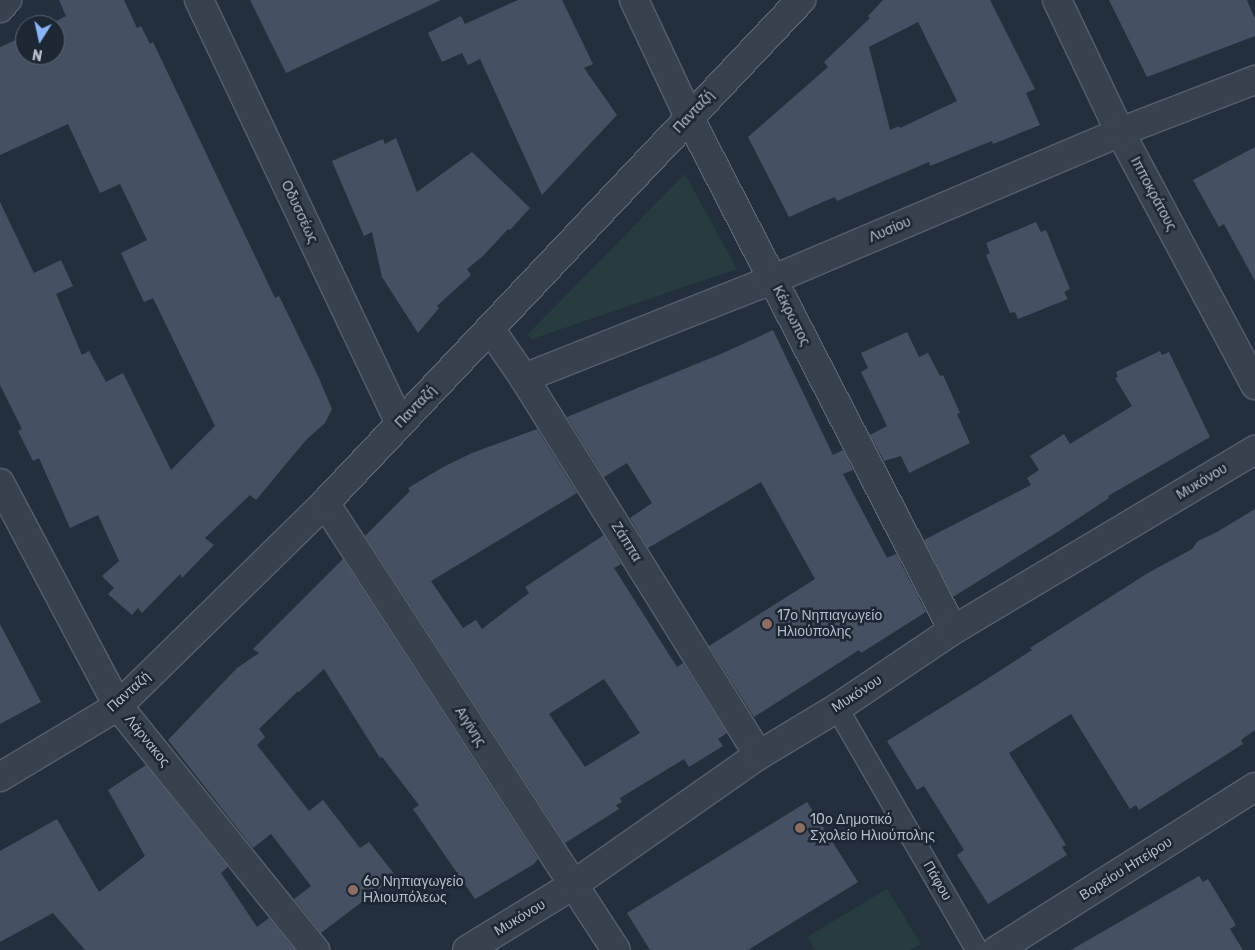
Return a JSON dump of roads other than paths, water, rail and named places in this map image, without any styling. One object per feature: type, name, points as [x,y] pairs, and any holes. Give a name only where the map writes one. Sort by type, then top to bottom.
[{"type":"street","points":[[0,8],[8,0]]},
{"type":"street","name":"Οδυσσέως","points":[[199,0],[400,423]]},
{"type":"street","name":"Κέκρωπος","points":[[634,0],[689,118],[954,630]]},
{"type":"street","name":"Πανταζή","points":[[0,777],[118,706],[325,503],[491,330],[801,0]]},
{"type":"street","name":"Ιπποκράτους","points":[[1057,0],[1120,132],[1255,384]]},
{"type":"street","name":"Λυσίου","points":[[524,378],[772,280],[1120,132],[1255,80]]},
{"type":"street","name":"Ζάππα","points":[[491,330],[524,378],[759,755]]},
{"type":"street","name":"Μυκόνου","points":[[467,950],[573,885],[759,755],[837,708],[954,630],[1255,450]]},
{"type":"street","name":"Λάρνακος","points":[[0,483],[118,706],[315,950]]},
{"type":"street","name":"Αιγίνης","points":[[325,503],[616,950]]},
{"type":"street","name":"Πάφου","points":[[837,708],[977,950]]},
{"type":"street","name":"Βορείου Ηπείρου","points":[[997,950],[1255,787]]},
{"type":"place","name":"17ο Νηπιαγωγείο Ηλιούπολης","points":[[767,624]]},
{"type":"place","name":"10ο Δημοτικό Σχολείο Ηλιούπολης","points":[[800,828]]},
{"type":"place","name":"6ο Νηπιαγωγείο Ηλιουπόλεως","points":[[353,890]]}]
